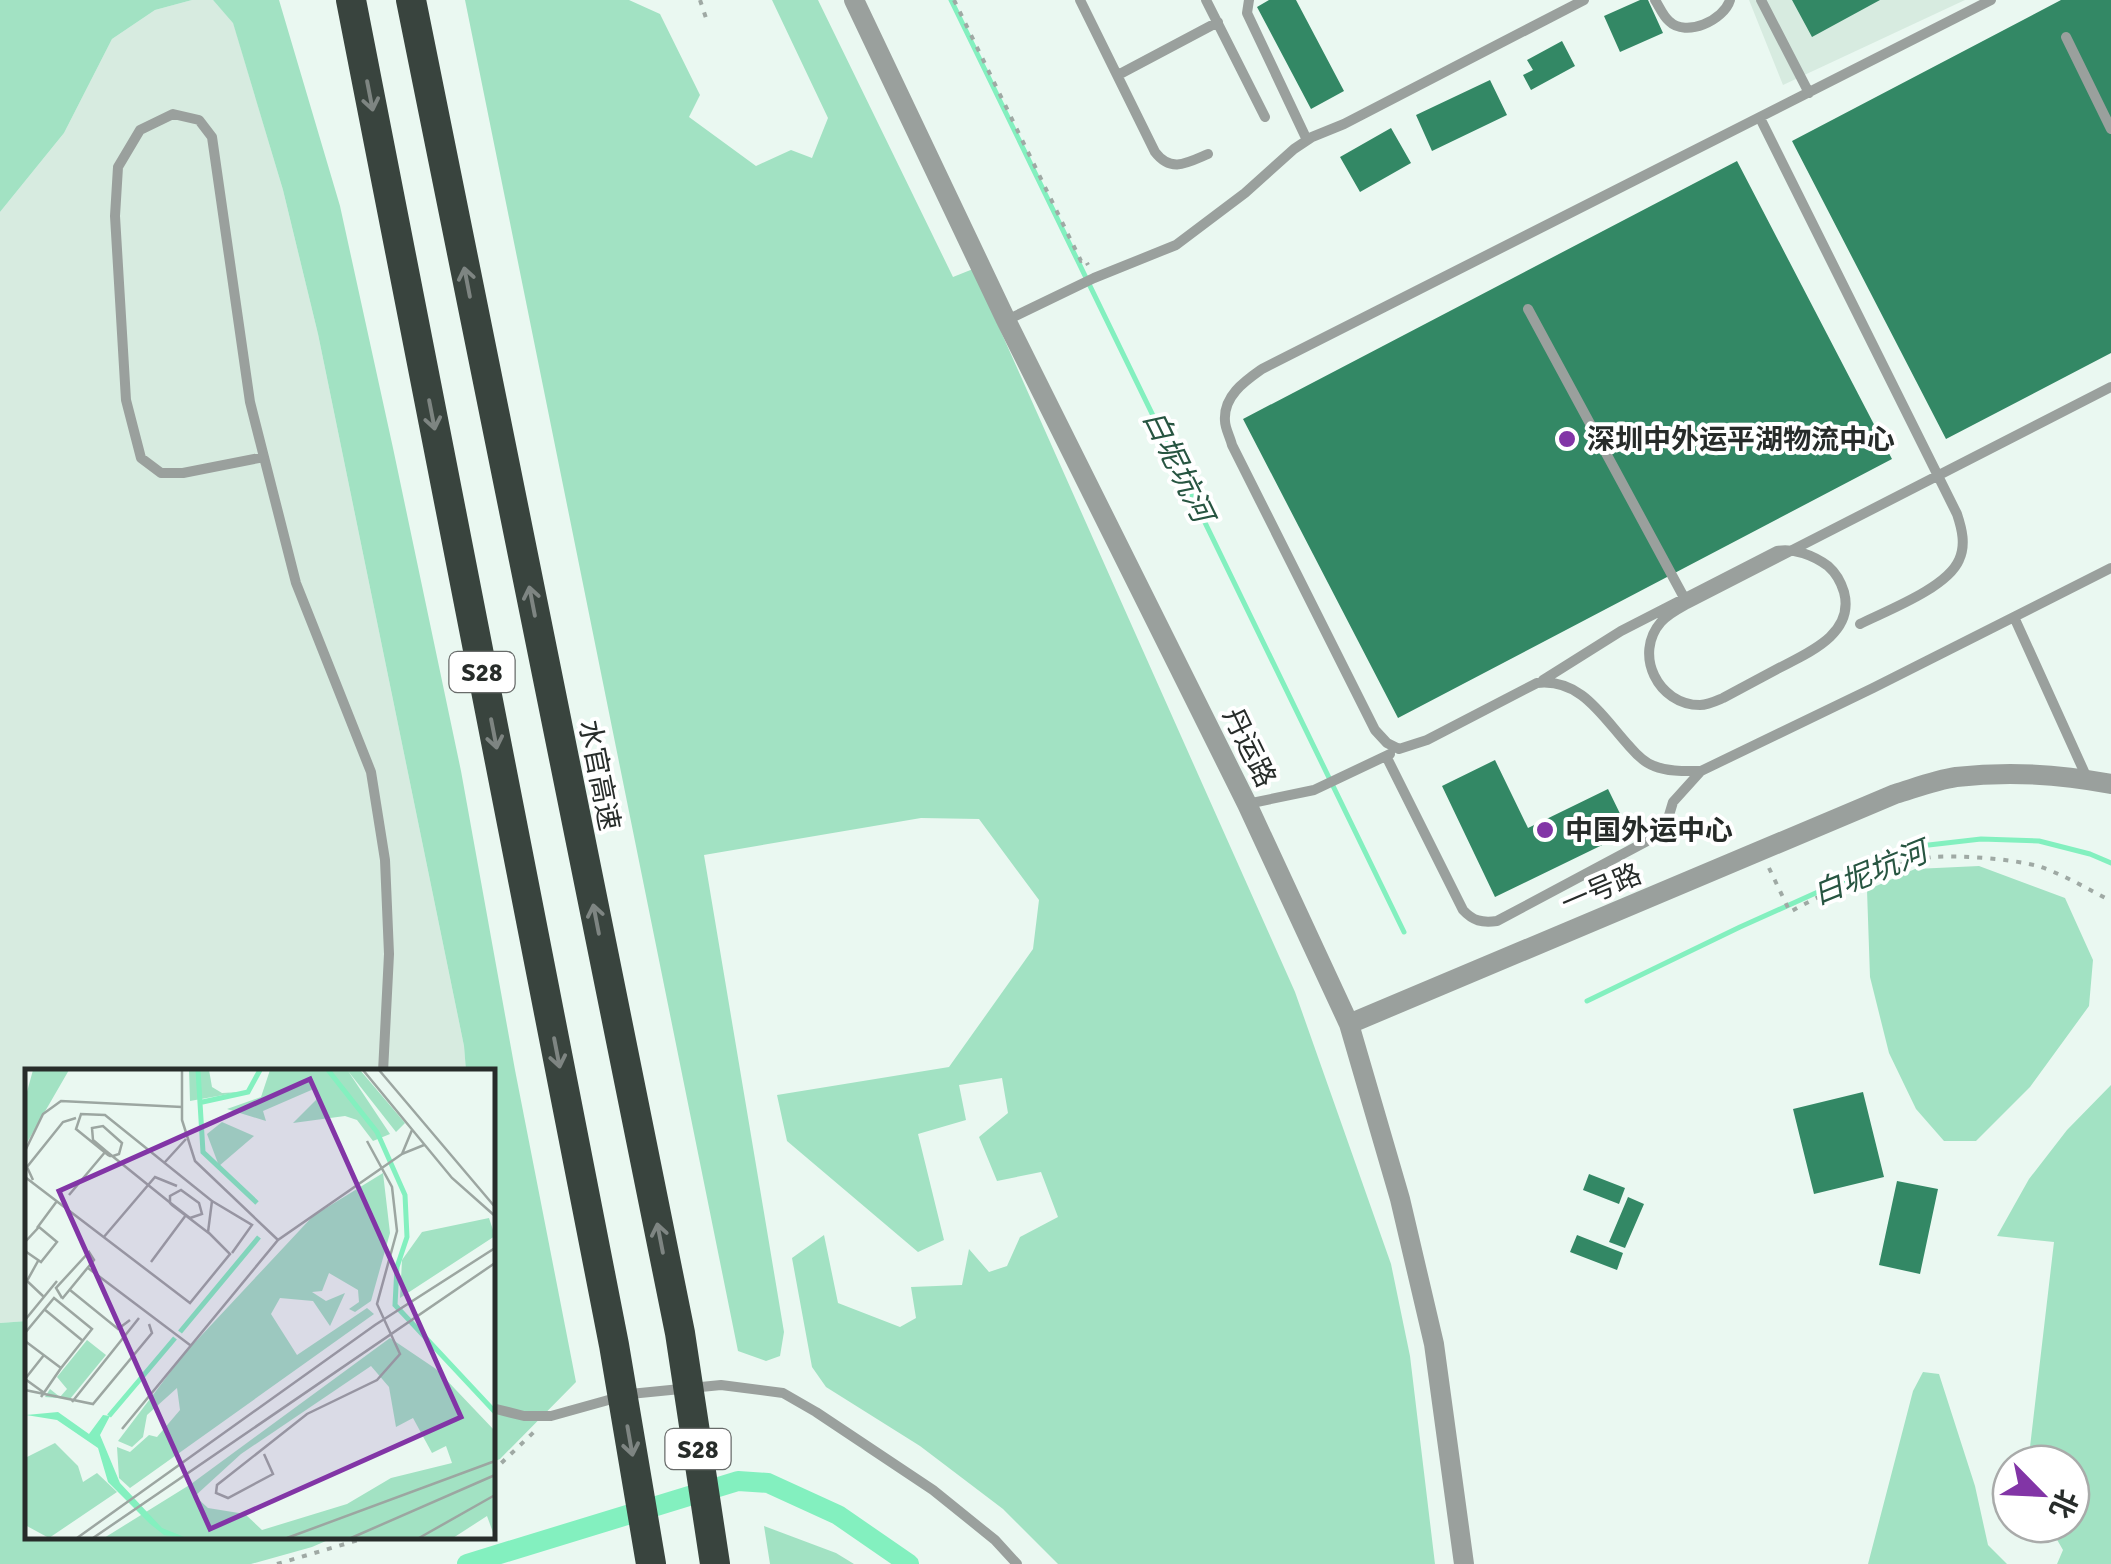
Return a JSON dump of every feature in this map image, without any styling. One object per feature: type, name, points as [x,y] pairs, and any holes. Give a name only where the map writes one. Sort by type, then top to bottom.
[{"type":"highway","name":"S28","points":[[351,0],[614,1345],[652,1564]]},
{"type":"highway","name":"水官高速","points":[[410,0],[680,1333],[716,1564]]},
{"type":"street","name":"丹运路","points":[[854,0],[1006,320],[1248,804],[1348,1024],[1400,1199],[1434,1344],[1464,1564]]},
{"type":"street","name":"一号路","points":[[1348,1024],[1896,794],[1953,778],[2012,774],[2072,776],[2111,784]]},
{"type":"lane","points":[[1080,0],[1162,162],[1183,166],[1208,154]]},
{"type":"lane","points":[[1206,0],[1266,117]]},
{"type":"lane","points":[[1249,0],[1247,13],[1307,140]]},
{"type":"lane","points":[[1006,320],[1176,245],[1307,140],[1584,0]]},
{"type":"lane","points":[[1655,0],[1669,22],[1689,27],[1723,14],[1730,0]]},
{"type":"lane","points":[[1761,0],[1809,93]]},
{"type":"lane","points":[[1400,749],[1387,743],[1375,730],[1232,445],[1224,419],[1239,386],[1262,369],[1991,0]]},
{"type":"lane","points":[[1118,76],[1218,22]]},
{"type":"lane","points":[[2066,37],[2111,129]]},
{"type":"lane","points":[[264,457],[183,474],[160,473],[141,458],[126,400],[115,216],[118,167],[140,130],[173,114],[199,120],[212,137],[250,402],[296,582],[371,772],[385,860],[389,954],[383,1069]]},
{"type":"lane","points":[[1760,118],[1962,529],[1963,548],[1958,565],[1940,582],[1860,624]]},
{"type":"lane","points":[[1528,309],[1688,604]]},
{"type":"lane","points":[[1248,804],[1314,790],[1427,740],[1538,683],[1621,631],[1776,552],[1788,549],[1803,554],[1828,566],[1840,582],[1846,602],[1834,633],[1820,646],[1706,704],[1677,700],[1660,686],[1650,668],[1651,642],[1668,615],[1688,604],[2111,387]]},
{"type":"lane","points":[[1386,756],[1463,910],[1485,923],[1497,922],[1664,832],[1673,802],[1701,771],[2111,568]]},
{"type":"lane","points":[[2014,617],[2088,779]]},
{"type":"lane","points":[[1538,683],[1552,682],[1579,691],[1650,766],[1701,771]]},
{"type":"lane","points":[[495,1409],[524,1416],[550,1416],[630,1394],[721,1384],[783,1393],[934,1490],[996,1540],[1017,1564]]},
{"type":"path","points":[[700,0],[706,18]]},
{"type":"path","points":[[954,0],[1081,261],[1085,259]]},
{"type":"path","points":[[1759,851],[1790,912],[1885,870],[1931,857],[2039,866],[2111,901]]},
{"type":"path","points":[[495,1469],[550,1416]]},
{"type":"path","points":[[278,1564],[362,1539]]},
{"type":"shaded area","points":[[192,0],[213,0],[233,22],[283,190],[318,334],[466,1069],[25,1069],[25,1321],[0,1323],[0,212],[64,133],[112,39],[155,10]]},
{"type":"shaded area","points":[[1749,0],[1965,0],[1783,85]]},
{"type":"green space","points":[[0,0],[192,0],[155,10],[112,39],[64,133],[0,212]]},
{"type":"green space","points":[[213,0],[279,0],[340,206],[461,771],[576,1382],[495,1461],[495,1069],[466,1069],[318,334],[283,190],[233,23]]},
{"type":"green space","points":[[465,0],[629,0],[660,14],[700,95],[689,117],[756,166],[791,150],[812,158],[828,118],[772,0],[818,0],[953,277],[973,269],[1295,992],[1391,1264],[1410,1356],[1435,1564],[1058,1564],[1003,1509],[920,1446],[826,1387],[812,1367],[792,1258],[824,1235],[838,1303],[900,1327],[916,1318],[911,1287],[962,1285],[969,1249],[989,1272],[1007,1266],[1020,1237],[1058,1217],[1041,1172],[997,1181],[979,1137],[1008,1113],[1002,1078],[959,1085],[966,1120],[918,1134],[944,1240],[918,1252],[787,1141],[777,1095],[949,1067],[1033,949],[1039,900],[979,819],[921,818],[704,855],[784,1332],[780,1356],[766,1361],[738,1351]]},
{"type":"green space","points":[[1979,866],[2065,898],[2093,960],[2089,1006],[2030,1087],[1976,1141],[1944,1141],[1916,1109],[1889,1053],[1870,977],[1867,890],[1915,869]]},
{"type":"green space","points":[[2111,1085],[2111,1564],[2057,1564],[2063,1550],[2060,1544],[2091,1544],[2091,1444],[2030,1444],[2054,1242],[1997,1236],[2029,1179],[2067,1130]]},
{"type":"green space","points":[[25,1321],[25,1539],[330,1539],[251,1564],[0,1564],[0,1323]]},
{"type":"green space","points":[[1923,1372],[1939,1374],[1975,1486],[1988,1545],[2007,1564],[1868,1564],[1913,1391]]},
{"type":"green space","points":[[764,1526],[836,1553],[854,1564],[770,1564]]},
{"type":"building","points":[[1269,0],[1296,0],[1344,91],[1311,109],[1257,7]]},
{"type":"building","points":[[1648,0],[1663,33],[1620,52],[1604,16]]},
{"type":"building","points":[[1792,0],[1880,0],[1812,37]]},
{"type":"building","name":"深圳中外运平湖物流中心","points":[[2061,0],[2111,0],[2111,353],[1946,439],[1792,141]]},
{"type":"building","points":[[1562,41],[1575,66],[1531,90],[1523,75],[1533,70],[1527,60]]},
{"type":"building","points":[[1490,80],[1507,115],[1432,151],[1416,115]]},
{"type":"building","points":[[1391,128],[1411,163],[1360,192],[1340,157]]},
{"type":"building","name":"深圳中外运平湖物流中心","points":[[1737,161],[1892,459],[1398,718],[1243,419]]},
{"type":"building","name":"中国外运中心","points":[[1495,760],[1528,828],[1608,789],[1629,832],[1495,897],[1442,786]]},
{"type":"building","points":[[1863,1092],[1884,1177],[1814,1194],[1793,1109]]},
{"type":"building","points":[[1589,1174],[1625,1188],[1619,1204],[1583,1190]]},
{"type":"building","points":[[1897,1181],[1938,1189],[1920,1274],[1879,1265]]},
{"type":"building","points":[[1628,1197],[1644,1204],[1625,1248],[1609,1242]]},
{"type":"building","points":[[1577,1235],[1623,1253],[1617,1270],[1570,1252]]},
{"type":"waterway","name":"白坭坑河","points":[[951,0],[1404,932]]},
{"type":"waterway","name":"白坭坑河","points":[[1587,1001],[1920,846],[1981,839],[2039,841],[2111,863]]},
{"type":"waterway","points":[[467,1564],[738,1481],[768,1483],[838,1515],[909,1564]]},
{"type":"place","name":"深圳中外运平湖物流中心","points":[[1567,439]]},
{"type":"place","name":"中国外运中心","points":[[1545,830]]}]
